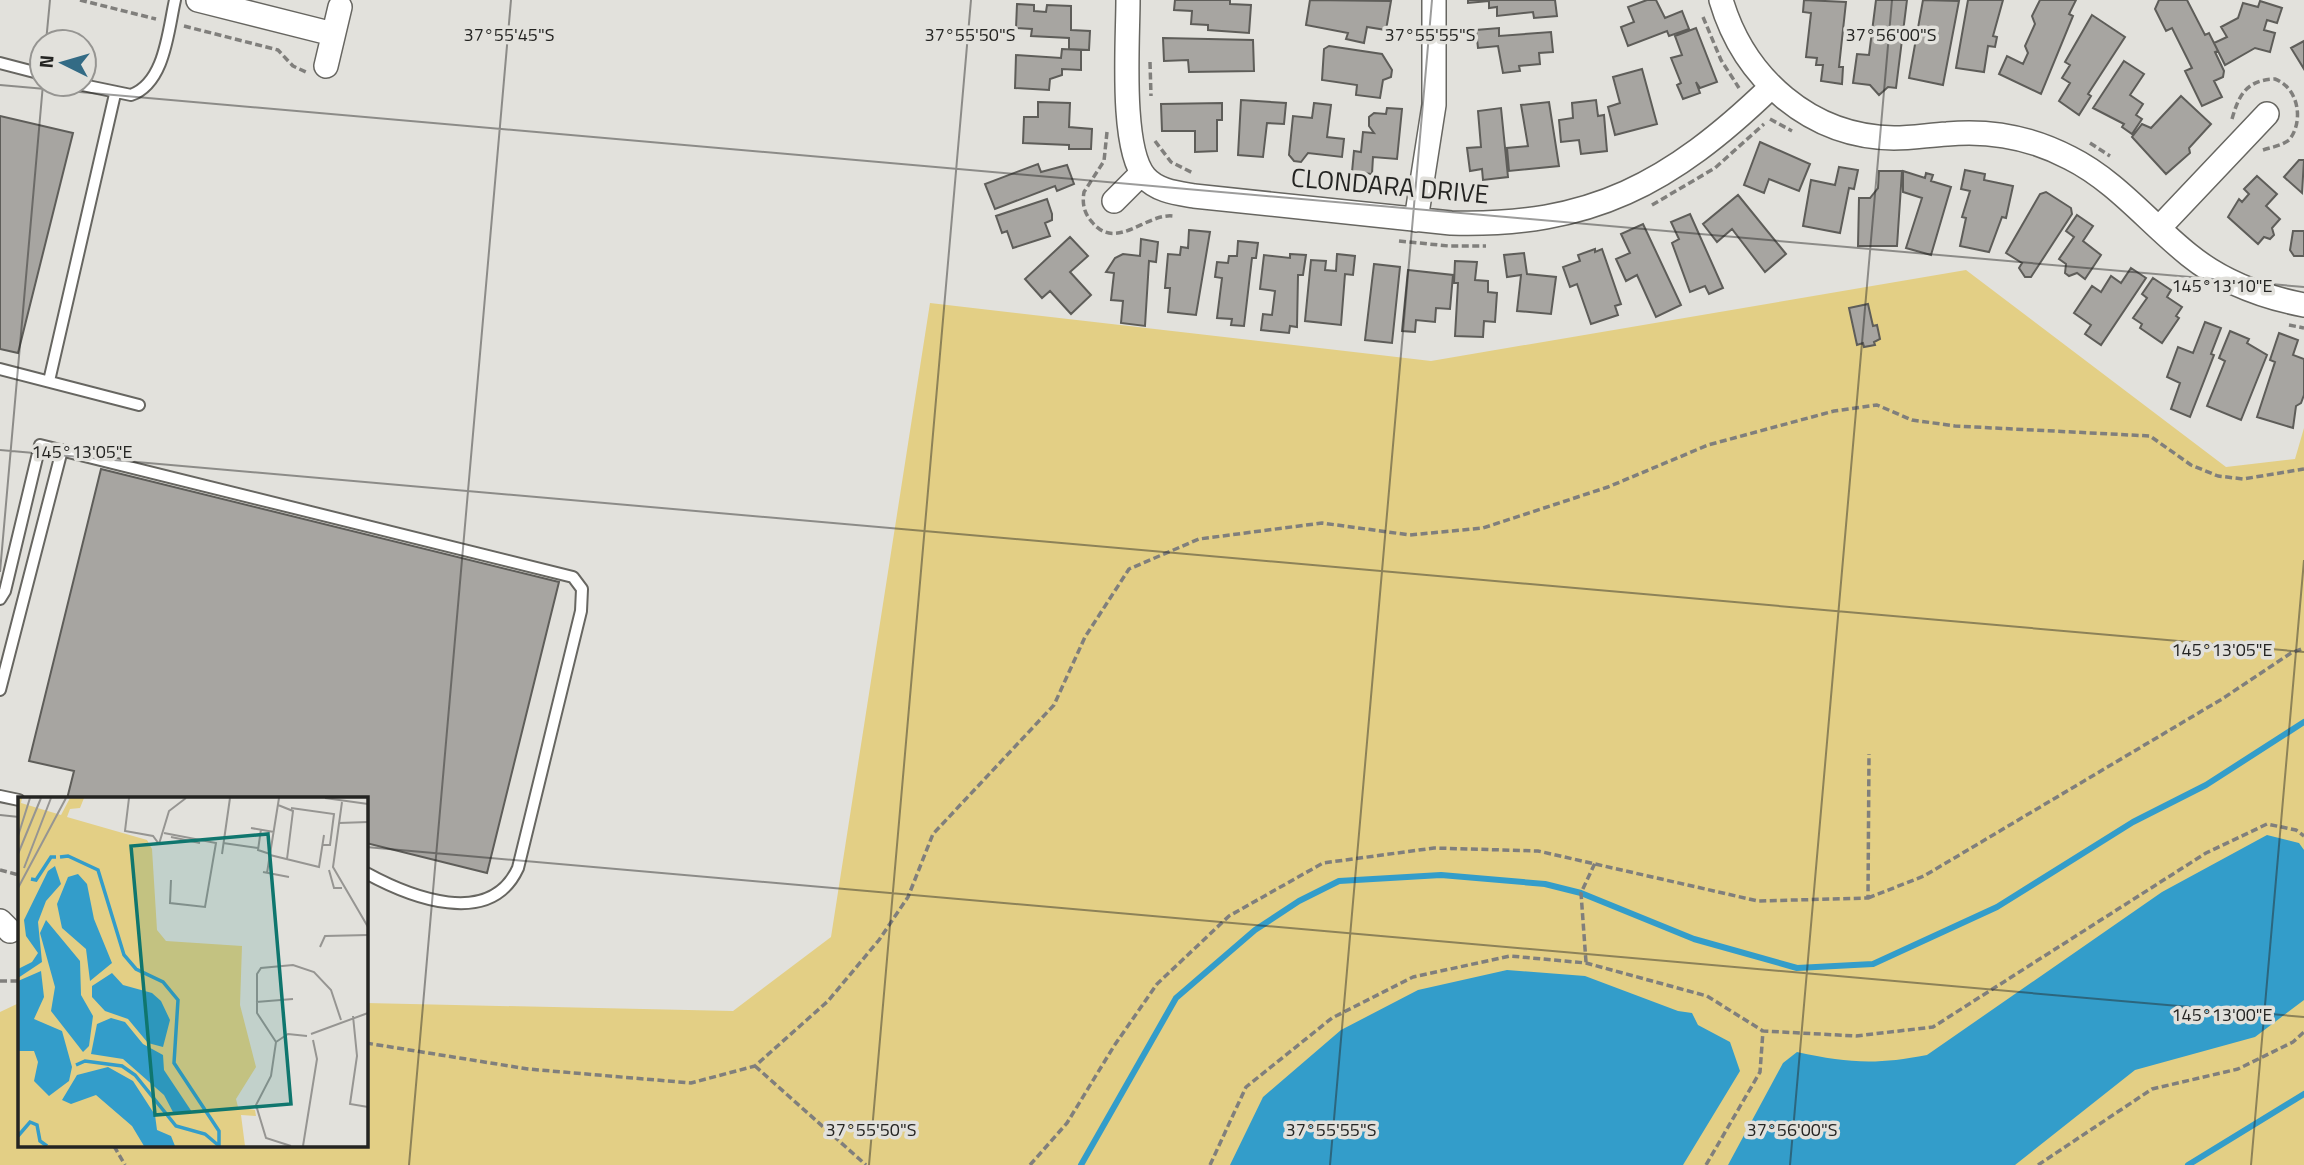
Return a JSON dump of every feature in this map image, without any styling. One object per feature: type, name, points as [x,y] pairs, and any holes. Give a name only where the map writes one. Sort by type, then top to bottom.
[{"type":"street","points":[[198,0],[333,34]]},
{"type":"street","points":[[1114,201],[1142,173],[1130,142],[1128,0]]},
{"type":"street","points":[[1416,220],[1434,105],[1434,0]]},
{"type":"street","points":[[1721,0],[1744,55],[1770,88],[1804,112],[1850,132],[1892,138],[1972,133],[2035,143],[2084,166],[2188,255],[2218,275],[2253,291],[2304,305]]},
{"type":"street","points":[[321,71],[341,3]]},
{"type":"street","name":"CLONDARA DRIVE","points":[[1142,173],[1160,188],[1185,195],[1416,220],[1512,223],[1596,204],[1649,181],[1698,152],[1770,88]]},
{"type":"street","points":[[2158,228],[2267,114]]},
{"type":"lane","points":[[98,89],[131,95],[147,85],[162,55],[175,0]]},
{"type":"lane","points":[[0,63],[28,70]]},
{"type":"lane","points":[[49,381],[115,94]]},
{"type":"lane","points":[[0,369],[139,405]]},
{"type":"lane","points":[[0,599],[5,591],[40,445],[573,577],[580,582],[581,611],[518,868],[512,882],[488,899],[441,902],[401,892],[368,874]]},
{"type":"lane","points":[[0,690],[62,450]]},
{"type":"lane","points":[[0,796],[18,800]]},
{"type":"path","points":[[80,0],[269,47],[286,57],[300,71],[321,71]]},
{"type":"path","points":[[1150,51],[1151,101]]},
{"type":"path","points":[[1730,97],[1740,89]]},
{"type":"path","points":[[1771,117],[1800,136]]},
{"type":"path","points":[[1153,136],[1171,162],[1198,174]]},
{"type":"path","points":[[2087,142],[2114,159]]},
{"type":"path","points":[[2284,324],[2304,328]]},
{"type":"path","points":[[368,1042],[528,1069],[691,1083],[755,1066],[828,1001],[878,940],[908,897],[933,834],[1054,705],[1085,638],[1129,569],[1199,539],[1322,523],[1410,535],[1483,528],[1608,487],[1708,445],[1834,411],[1877,405],[1912,420],[1955,426],[2150,436],[2191,465],[2218,476],[2243,479],[2304,469]]},
{"type":"path","points":[[1030,1165],[1067,1123],[1114,1046],[1157,984],[1229,916],[1323,863],[1434,849],[1538,851],[1663,882],[1758,901],[1868,898],[1924,876],[2222,699],[2291,653],[2304,648]]},
{"type":"path","points":[[1868,898],[1869,754]]},
{"type":"path","points":[[1210,1165],[1246,1087],[1332,1018],[1412,977],[1510,956],[1586,963],[1707,996],[1763,1031],[1856,1036],[1933,1027],[2206,853],[2267,824],[2296,830],[2304,836]]},
{"type":"path","points":[[1586,963],[1581,893],[1595,863]]},
{"type":"path","points":[[0,870],[18,875]]},
{"type":"path","points":[[0,981],[18,981]]},
{"type":"path","points":[[1706,1165],[1760,1072],[1763,1031]]},
{"type":"path","points":[[2038,1165],[2152,1089],[2238,1069],[2292,1042],[2304,1032]]},
{"type":"path","points":[[755,1066],[866,1165]]},
{"type":"path","points":[[115,1148],[125,1165]]},
{"type":"shaded area","points":[[1966,270],[2226,467],[2295,459],[2304,428],[2304,1165],[0,1165],[0,1012],[18,1003],[18,1148],[368,1148],[368,1003],[733,1011],[831,937],[930,303],[1431,361]]},
{"type":"water","points":[[2267,835],[2299,843],[2304,850],[2304,1000],[2255,1037],[2135,1070],[2015,1165],[1728,1165],[1783,1063],[1797,1052],[1831,1059],[1862,1061],[1927,1055],[2162,892]]},
{"type":"water","points":[[1507,970],[1585,976],[1678,1011],[1692,1013],[1698,1025],[1730,1042],[1740,1071],[1683,1165],[1230,1165],[1263,1097],[1341,1030],[1418,990]]},
{"type":"building","points":[[1175,0],[1230,0],[1230,4],[1251,5],[1249,33],[1208,30],[1208,25],[1191,24],[1192,11],[1174,10]]},
{"type":"building","points":[[1310,0],[1391,1],[1386,30],[1367,27],[1364,43],[1346,39],[1348,33],[1306,25]]},
{"type":"building","points":[[1468,0],[1555,0],[1557,16],[1534,18],[1533,12],[1497,16],[1497,7],[1489,8],[1489,1],[1468,3]]},
{"type":"building","points":[[1647,0],[1656,0],[1665,18],[1682,11],[1689,29],[1669,36],[1667,31],[1628,46],[1621,27],[1634,22],[1628,7]]},
{"type":"building","points":[[1804,0],[1846,2],[1839,67],[1843,67],[1842,84],[1821,81],[1823,65],[1816,65],[1817,58],[1806,57],[1811,13],[1803,12]]},
{"type":"building","points":[[1876,0],[1907,0],[1896,88],[1888,87],[1879,95],[1870,85],[1853,83],[1857,54],[1869,55]]},
{"type":"building","points":[[1923,0],[1959,1],[1943,85],[1909,78]]},
{"type":"building","points":[[1968,0],[2003,0],[1993,36],[1997,37],[1995,47],[1988,46],[1984,72],[1956,68]]},
{"type":"building","points":[[2040,0],[2076,0],[2069,14],[2073,16],[2041,94],[1999,74],[2007,56],[2023,64],[2028,53],[2025,46],[2035,24],[2032,16]]},
{"type":"building","points":[[2159,0],[2187,0],[2205,35],[2209,33],[2224,71],[2223,77],[2214,81],[2222,97],[2202,106],[2185,71],[2192,68],[2172,28],[2166,31],[2155,9]]},
{"type":"building","points":[[2260,1],[2282,8],[2277,23],[2267,20],[2264,30],[2275,33],[2270,52],[2255,48],[2225,65],[2214,43],[2227,37],[2221,27],[2238,18],[2243,3],[2258,7]]},
{"type":"building","points":[[1017,4],[1034,5],[1034,11],[1046,12],[1047,5],[1071,6],[1071,30],[1090,31],[1089,50],[1069,49],[1069,38],[1031,36],[1032,29],[1016,28]]},
{"type":"building","points":[[2092,15],[2125,37],[2088,94],[2091,96],[2079,115],[2059,101],[2070,83],[2062,78],[2070,65],[2065,62]]},
{"type":"building","points":[[1499,28],[1499,36],[1551,32],[1553,52],[1539,53],[1540,64],[1519,66],[1520,71],[1503,73],[1498,46],[1478,48],[1476,30]]},
{"type":"building","points":[[1696,28],[1717,82],[1700,88],[1696,82],[1700,93],[1683,99],[1677,85],[1681,83],[1671,58],[1682,55],[1675,36]]},
{"type":"building","points":[[1163,38],[1253,40],[1254,71],[1189,72],[1188,60],[1164,61]]},
{"type":"building","points":[[2304,41],[2304,69],[2291,48]]},
{"type":"building","points":[[1329,46],[1382,54],[1392,70],[1391,77],[1383,80],[1380,98],[1356,95],[1357,85],[1322,80],[1324,49]]},
{"type":"building","points":[[1062,49],[1081,50],[1081,70],[1062,69],[1062,75],[1050,79],[1049,90],[1015,88],[1016,55],[1061,58]]},
{"type":"building","points":[[2124,61],[2144,74],[2130,95],[2143,104],[2136,115],[2142,119],[2132,134],[2122,127],[2124,124],[2093,108]]},
{"type":"building","points":[[1642,69],[1657,124],[1615,135],[1608,107],[1620,103],[1613,77]]},
{"type":"building","points":[[2181,96],[2211,124],[2189,148],[2190,153],[2166,174],[2132,137],[2142,124],[2151,128]]},
{"type":"building","points":[[1241,100],[1286,103],[1284,124],[1267,123],[1263,157],[1238,155]]},
{"type":"building","points":[[1596,100],[1598,116],[1604,115],[1607,151],[1581,154],[1579,140],[1561,142],[1559,120],[1573,118],[1572,103]]},
{"type":"building","points":[[1038,102],[1070,103],[1069,127],[1092,129],[1091,149],[1023,143],[1024,117],[1038,117]]},
{"type":"building","points":[[1549,102],[1559,166],[1509,171],[1507,148],[1528,146],[1521,105]]},
{"type":"building","points":[[1222,103],[1222,120],[1217,120],[1217,151],[1195,152],[1195,131],[1162,131],[1161,104]]},
{"type":"building","points":[[1314,103],[1331,105],[1327,137],[1344,139],[1342,157],[1308,153],[1301,162],[1294,161],[1289,155],[1293,116],[1312,118]]},
{"type":"building","points":[[1387,108],[1402,109],[1397,159],[1373,157],[1372,174],[1352,172],[1354,151],[1361,152],[1363,132],[1374,133],[1369,126],[1369,117],[1374,113],[1386,114]]},
{"type":"building","points":[[1501,108],[1508,177],[1483,180],[1482,169],[1470,171],[1467,148],[1481,147],[1478,111]]},
{"type":"building","points":[[0,116],[73,133],[18,353],[0,349]]},
{"type":"building","points":[[1760,142],[1810,164],[1799,191],[1769,179],[1764,193],[1744,185]]},
{"type":"building","points":[[2299,160],[2304,160],[2302,193],[2284,177]]},
{"type":"building","points":[[1038,164],[1041,172],[1067,165],[1074,184],[1057,191],[1055,186],[995,209],[985,184]]},
{"type":"building","points":[[1839,167],[1858,170],[1854,189],[1849,188],[1840,233],[1803,226],[1811,180],[1835,185]]},
{"type":"building","points":[[1965,170],[1985,174],[1984,180],[2013,186],[2006,218],[2002,217],[1989,252],[1960,246],[1966,218],[1962,217],[1970,191],[1961,189]]},
{"type":"building","points":[[1879,171],[1902,171],[1897,246],[1858,246],[1859,198],[1870,198],[1878,188]]},
{"type":"building","points":[[1903,171],[1925,178],[1926,173],[1933,175],[1931,181],[1951,187],[1931,255],[1906,248],[1922,198],[1903,192]]},
{"type":"building","points":[[2257,176],[2277,194],[2266,206],[2280,219],[2272,228],[2274,235],[2270,239],[2264,237],[2258,244],[2228,217],[2239,199],[2242,202],[2249,194],[2244,189]]},
{"type":"building","points":[[2046,192],[2071,208],[2072,214],[2031,277],[2025,277],[2019,268],[2022,263],[2006,253],[2040,194]]},
{"type":"building","points":[[1738,195],[1786,254],[1765,272],[1732,229],[1717,242],[1703,224]]},
{"type":"building","points":[[1047,199],[1052,220],[1045,223],[1050,236],[1013,248],[1007,231],[1002,233],[996,216]]},
{"type":"building","points":[[1690,214],[1723,288],[1709,294],[1705,286],[1690,292],[1672,243],[1679,239],[1671,222]]},
{"type":"building","points":[[2077,215],[2093,226],[2083,241],[2101,255],[2085,279],[2077,273],[2069,276],[2065,273],[2066,264],[2059,259],[2074,237],[2066,231]]},
{"type":"building","points":[[1643,224],[1681,305],[1656,317],[1637,275],[1626,281],[1616,259],[1630,253],[1621,234]]},
{"type":"building","points":[[1189,230],[1210,232],[1196,315],[1168,312],[1170,288],[1165,288],[1168,254],[1180,255],[1181,247],[1188,248]]},
{"type":"building","points":[[2293,231],[2304,231],[2304,256],[2294,256],[2290,250]]},
{"type":"building","points":[[1070,237],[1088,256],[1070,272],[1091,295],[1071,314],[1050,291],[1042,298],[1025,279]]},
{"type":"building","points":[[1141,239],[1158,242],[1156,262],[1149,261],[1145,326],[1121,323],[1123,301],[1111,300],[1114,273],[1106,272],[1115,258],[1123,254],[1140,256]]},
{"type":"building","points":[[1238,241],[1258,243],[1256,258],[1252,258],[1244,326],[1231,325],[1232,319],[1217,318],[1222,278],[1215,277],[1217,262],[1228,263],[1229,256],[1237,256]]},
{"type":"building","points":[[1595,249],[1595,252],[1602,249],[1621,304],[1615,306],[1618,315],[1591,324],[1577,284],[1570,287],[1563,267],[1580,261],[1578,255]]},
{"type":"building","points":[[1524,253],[1527,274],[1556,277],[1551,314],[1517,311],[1521,275],[1507,277],[1504,255]]},
{"type":"building","points":[[1290,254],[1306,255],[1303,275],[1298,275],[1297,327],[1290,326],[1289,333],[1261,330],[1263,314],[1272,315],[1275,291],[1260,289],[1264,255],[1290,258]]},
{"type":"building","points":[[1337,254],[1355,256],[1353,275],[1345,274],[1341,325],[1305,321],[1311,260],[1326,261],[1325,270],[1336,271]]},
{"type":"building","points":[[1455,261],[1477,262],[1475,280],[1488,281],[1488,292],[1497,293],[1495,322],[1484,321],[1483,337],[1455,336],[1458,283],[1454,283]]},
{"type":"building","points":[[1374,264],[1400,267],[1392,343],[1365,340]]},
{"type":"building","points":[[2131,268],[2146,278],[2101,345],[2085,334],[2091,325],[2074,313],[2092,286],[2101,292],[2111,276],[2121,283]]},
{"type":"building","points":[[1408,270],[1453,275],[1450,309],[1436,308],[1435,322],[1416,320],[1415,332],[1402,331]]},
{"type":"building","points":[[2153,278],[2171,290],[2167,297],[2182,307],[2176,316],[2179,318],[2162,343],[2140,328],[2142,324],[2133,318],[2147,298],[2142,294]]},
{"type":"building","points":[[1868,304],[1873,326],[1877,325],[1880,339],[1874,342],[1875,345],[1864,347],[1863,343],[1857,345],[1849,308]]},
{"type":"building","points":[[2205,322],[2221,328],[2211,354],[2214,355],[2190,417],[2171,409],[2180,383],[2167,377],[2178,347],[2193,353]]},
{"type":"building","points":[[2230,331],[2249,339],[2247,343],[2267,355],[2241,420],[2207,406],[2225,361],[2219,358]]},
{"type":"building","points":[[2279,333],[2298,340],[2293,355],[2304,359],[2304,395],[2301,403],[2296,406],[2293,428],[2257,417],[2275,362],[2270,360]]},
{"type":"building","points":[[101,469],[559,582],[487,873],[368,843],[368,797],[68,797],[74,771],[29,761]]},
{"type":"waterway","points":[[1081,1165],[1176,998],[1255,930],[1299,901],[1339,881],[1441,875],[1545,884],[1581,893],[1694,939],[1797,968],[1873,964],[1997,907],[2133,822],[2206,785],[2304,722]]},
{"type":"waterway","points":[[2188,1165],[2304,1094]]}]
